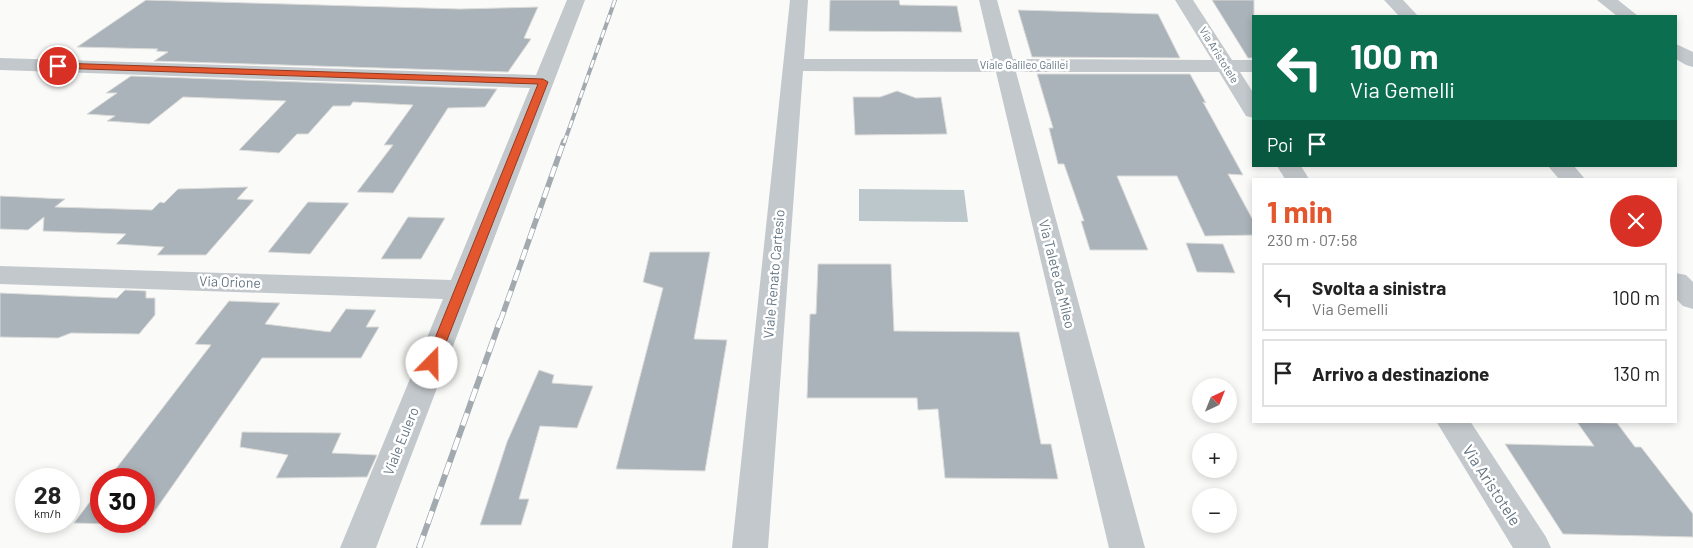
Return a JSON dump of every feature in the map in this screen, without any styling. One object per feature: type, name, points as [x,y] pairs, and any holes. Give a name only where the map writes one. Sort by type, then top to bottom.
[{"type":"street","name":"Viale Eulero","points":[[358,548],[576,0]]},
{"type":"street","name":"Viale Renato Cartesio","points":[[750,548],[799,0]]},
{"type":"street","name":"Via Talete da Mileo","points":[[988,0],[1127,548]]},
{"type":"street","name":"Via Aristotele","points":[[1184,0],[1252,108]]},
{"type":"street","points":[[1393,0],[1408,15]]},
{"type":"street","points":[[1606,0],[1628,15]]},
{"type":"street","points":[[1677,51],[1693,62]]},
{"type":"street","points":[[0,64],[543,82]]},
{"type":"street","name":"Viale Galileo Galilei","points":[[794,65],[1252,66]]},
{"type":"street","points":[[1677,68],[1693,68]]},
{"type":"street","points":[[1290,167],[1296,178]]},
{"type":"street","points":[[1561,167],[1571,178]]},
{"type":"street","name":"Via Orione","points":[[0,275],[461,290]]},
{"type":"street","points":[[1677,283],[1693,299]]},
{"type":"street","name":"Via Aristotele","points":[[1453,423],[1533,548]]},
{"type":"shaded area","points":[[859,189],[964,190],[968,222],[859,221]]},
{"type":"building","points":[[146,0],[460,9],[538,7],[524,38],[531,39],[508,72],[154,61],[168,52],[156,51],[158,49],[77,47]]},
{"type":"building","points":[[830,0],[899,0],[900,5],[957,6],[962,32],[829,31]]},
{"type":"building","points":[[1212,0],[1254,0],[1252,58],[1248,58]]},
{"type":"building","points":[[1018,10],[1158,14],[1180,58],[1032,57]]},
{"type":"building","points":[[1037,74],[1190,74],[1243,175],[1228,174],[1252,218],[1252,235],[1205,236],[1177,176],[1117,176],[1148,250],[1090,250],[1081,221],[1084,221],[1064,164],[1058,164],[1049,128],[1053,128]]},
{"type":"building","points":[[131,76],[497,89],[485,107],[448,108],[393,193],[357,192],[393,145],[384,145],[413,105],[353,102],[350,106],[333,106],[308,134],[297,134],[279,153],[239,150],[286,101],[183,97],[149,124],[107,121],[115,116],[87,114],[117,93],[106,93]]},
{"type":"building","points":[[897,91],[916,98],[941,97],[947,134],[855,135],[853,97],[880,97]]},
{"type":"building","points":[[248,187],[237,199],[254,200],[206,255],[157,255],[164,247],[116,244],[126,234],[43,231],[44,217],[28,230],[0,229],[0,196],[65,199],[55,207],[152,210],[160,202],[164,203],[178,189]]},
{"type":"building","points":[[308,202],[349,203],[310,254],[268,252]]},
{"type":"building","points":[[408,217],[445,218],[421,259],[381,259]]},
{"type":"building","points":[[1186,243],[1223,244],[1235,273],[1197,272]]},
{"type":"building","points":[[650,252],[710,252],[694,339],[727,340],[705,471],[616,469],[663,288],[643,282]]},
{"type":"building","points":[[818,264],[891,264],[894,331],[1019,332],[1041,444],[1051,444],[1058,479],[945,478],[938,409],[918,410],[917,398],[807,398],[810,314],[816,314]]},
{"type":"building","points":[[125,290],[146,291],[146,298],[155,298],[155,315],[139,334],[71,333],[58,338],[0,337],[0,293],[117,298]]},
{"type":"building","points":[[229,301],[280,303],[265,324],[330,332],[346,309],[376,310],[366,327],[379,327],[361,358],[262,358],[155,511],[155,468],[116,468],[211,345],[195,344]]},
{"type":"building","points":[[539,370],[554,375],[552,383],[593,386],[577,428],[540,426],[519,499],[529,499],[521,525],[480,525],[507,442]]},
{"type":"building","points":[[1578,423],[1617,423],[1635,447],[1641,447],[1693,514],[1693,537],[1563,534],[1505,444],[1594,446]]},
{"type":"building","points":[[242,432],[341,433],[332,453],[377,455],[367,477],[276,478],[288,455],[240,447]]},
{"type":"building","points":[[90,502],[90,523],[80,523],[80,515]]},
{"type":"railway","points":[[564,143],[615,0]]},
{"type":"railway","points":[[500,322],[564,141]]},
{"type":"railway","points":[[419,548],[500,321]]},
{"type":"route","points":[[58,66],[543,82],[432,363]]}]
